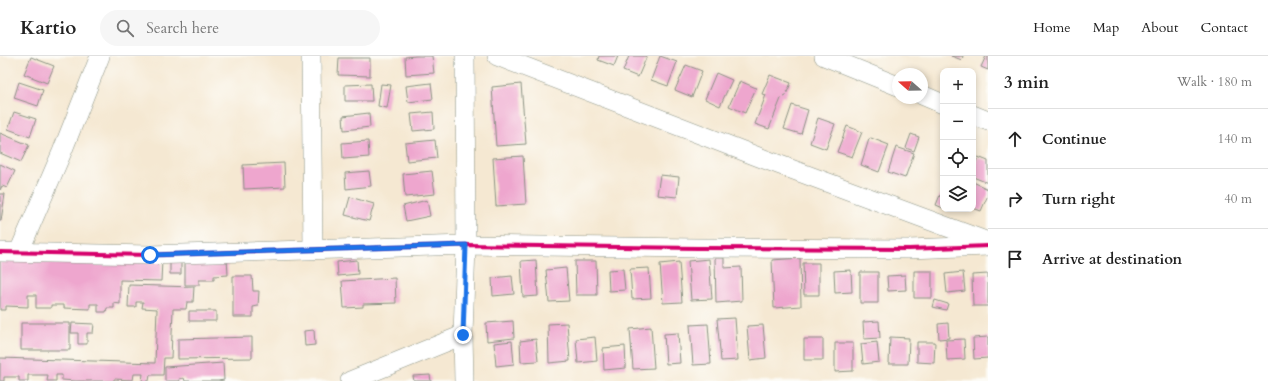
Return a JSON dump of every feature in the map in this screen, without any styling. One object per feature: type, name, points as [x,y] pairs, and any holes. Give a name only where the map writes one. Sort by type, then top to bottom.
[{"type":"street","points":[[19,252],[62,152],[100,56]]},
{"type":"street","points":[[311,56],[313,250]]},
{"type":"street","points":[[464,381],[463,335],[466,245],[465,56]]},
{"type":"street","points":[[497,56],[764,159],[988,242]]},
{"type":"street","points":[[824,56],[892,84]]},
{"type":"street","points":[[928,98],[940,103]]},
{"type":"street","points":[[976,117],[988,122]]},
{"type":"street","points":[[0,252],[150,255],[466,245],[697,248],[909,248],[988,246]]},
{"type":"street","points":[[350,381],[463,335]]},
{"type":"building","points":[[432,56],[434,73],[406,75],[405,57]]},
{"type":"building","points":[[599,56],[618,56],[614,66],[598,60]]},
{"type":"building","points":[[629,56],[647,56],[638,77],[623,71]]},
{"type":"building","points":[[660,56],[677,62],[668,86],[651,80]]},
{"type":"building","points":[[951,56],[963,56],[962,60]]},
{"type":"building","points":[[986,56],[988,56],[988,70],[981,67]]},
{"type":"building","points":[[31,57],[54,66],[47,83],[24,74]]},
{"type":"building","points":[[339,58],[370,58],[370,76],[338,75]]},
{"type":"building","points":[[686,65],[702,71],[692,97],[675,90]]},
{"type":"building","points":[[716,73],[732,80],[720,106],[705,99]]},
{"type":"building","points":[[770,75],[791,83],[785,97],[782,96],[769,129],[755,124],[766,95],[762,94]]},
{"type":"building","points":[[740,81],[756,88],[745,113],[729,106]]},
{"type":"building","points":[[19,82],[43,90],[38,106],[14,98]]},
{"type":"building","points":[[431,83],[433,99],[408,102],[406,86]]},
{"type":"building","points":[[371,84],[372,101],[345,101],[345,85]]},
{"type":"building","points":[[381,84],[391,85],[387,108],[378,106]]},
{"type":"building","points":[[521,84],[526,144],[496,146],[492,87]]},
{"type":"building","points":[[792,105],[808,110],[801,134],[784,129]]},
{"type":"building","points":[[14,112],[36,119],[30,137],[8,129]]},
{"type":"building","points":[[433,112],[434,129],[413,131],[411,114]]},
{"type":"building","points":[[369,113],[370,127],[344,130],[343,116]]},
{"type":"building","points":[[818,118],[835,124],[826,149],[810,143]]},
{"type":"building","points":[[847,126],[862,132],[852,157],[837,152]]},
{"type":"building","points":[[0,133],[29,145],[21,162],[0,153]]},
{"type":"building","points":[[911,134],[919,137],[914,151],[906,148]]},
{"type":"building","points":[[871,138],[889,145],[879,172],[861,165],[869,139]]},
{"type":"building","points":[[435,140],[437,158],[407,161],[405,143]]},
{"type":"building","points":[[368,141],[369,157],[343,159],[342,143]]},
{"type":"building","points":[[896,147],[914,153],[905,178],[888,172]]},
{"type":"building","points":[[523,156],[526,204],[496,206],[493,158]]},
{"type":"building","points":[[978,157],[988,161],[988,183],[976,178],[976,162]]},
{"type":"building","points":[[284,163],[285,187],[244,189],[243,165]]},
{"type":"building","points":[[0,164],[15,171],[7,188],[2,186],[0,190]]},
{"type":"building","points":[[369,171],[371,186],[346,189],[345,173]]},
{"type":"building","points":[[432,171],[435,194],[405,197],[403,174]]},
{"type":"building","points":[[660,175],[679,177],[677,197],[657,195]]},
{"type":"building","points":[[976,183],[988,189],[988,195],[981,211],[976,209]]},
{"type":"building","points":[[0,194],[5,194],[1,221],[0,221]]},
{"type":"building","points":[[940,195],[940,207],[936,205]]},
{"type":"building","points":[[350,197],[374,204],[369,221],[345,215]]},
{"type":"building","points":[[427,200],[430,216],[406,221],[403,206]]},
{"type":"building","points":[[170,256],[181,256],[181,274],[170,274]]},
{"type":"building","points":[[0,257],[162,260],[161,281],[120,280],[120,304],[114,303],[114,308],[107,308],[106,312],[98,312],[98,304],[90,304],[90,309],[64,308],[64,305],[51,305],[51,308],[36,308],[36,295],[28,295],[28,307],[6,306],[6,310],[0,310]]},
{"type":"building","points":[[227,257],[228,275],[214,276],[214,280],[199,280],[199,285],[185,285],[185,258]]},
{"type":"building","points":[[715,258],[724,258],[724,268],[741,267],[742,301],[716,303]]},
{"type":"building","points":[[800,258],[801,306],[774,308],[772,260]]},
{"type":"building","points":[[709,259],[712,299],[691,300],[688,261]]},
{"type":"building","points":[[357,260],[358,274],[338,276],[337,262]]},
{"type":"building","points":[[536,260],[538,296],[523,297],[521,261]]},
{"type":"building","points":[[575,261],[596,261],[597,295],[576,295]]},
{"type":"building","points":[[679,262],[682,302],[663,303],[660,264]]},
{"type":"building","points":[[803,263],[819,263],[819,295],[804,295]]},
{"type":"building","points":[[566,268],[569,301],[549,302],[546,270]]},
{"type":"building","points":[[649,268],[651,298],[632,299],[630,269]]},
{"type":"building","points":[[623,269],[625,290],[609,291],[608,270]]},
{"type":"building","points":[[851,270],[852,292],[835,293],[834,271]]},
{"type":"building","points":[[914,271],[932,271],[932,298],[914,298]]},
{"type":"building","points":[[860,272],[878,272],[878,303],[860,303]]},
{"type":"building","points":[[963,272],[965,291],[947,293],[945,274]]},
{"type":"building","points":[[988,274],[988,306],[973,306],[972,275]]},
{"type":"building","points":[[905,275],[906,290],[888,291],[887,276]]},
{"type":"building","points":[[233,276],[252,276],[253,291],[259,291],[258,306],[253,307],[253,317],[233,317]]},
{"type":"building","points":[[512,276],[514,294],[493,296],[492,278]]},
{"type":"building","points":[[395,278],[396,303],[363,304],[363,307],[344,308],[342,281]]},
{"type":"building","points":[[129,285],[194,287],[193,302],[187,302],[186,309],[173,309],[171,358],[164,358],[163,375],[150,375],[149,381],[142,381],[143,374],[134,374],[133,380],[114,379],[114,381],[62,380],[62,375],[56,375],[56,381],[47,381],[48,375],[28,375],[28,381],[19,381],[19,377],[4,377],[4,381],[0,381],[0,358],[155,363],[157,309],[142,308],[143,302],[136,302],[136,307],[128,307]]},
{"type":"building","points":[[935,300],[948,304],[946,310],[933,307]]},
{"type":"building","points":[[189,311],[216,311],[216,321],[189,321]]},
{"type":"building","points":[[735,318],[738,360],[721,361],[717,319]]},
{"type":"building","points":[[513,321],[514,338],[487,341],[486,323]]},
{"type":"building","points":[[879,321],[880,338],[864,339],[863,322]]},
{"type":"building","points":[[21,323],[70,323],[70,350],[21,350]]},
{"type":"building","points":[[72,323],[94,324],[93,333],[87,333],[87,344],[78,344],[78,333],[71,333]]},
{"type":"building","points":[[567,323],[570,361],[549,363],[548,324]]},
{"type":"building","points":[[948,323],[949,338],[939,339],[938,324]]},
{"type":"building","points":[[708,324],[711,364],[693,365],[690,325]]},
{"type":"building","points":[[763,325],[766,358],[750,360],[747,326]]},
{"type":"building","points":[[651,327],[654,368],[633,369],[630,329]]},
{"type":"building","points":[[314,330],[315,345],[305,346],[304,331]]},
{"type":"building","points":[[678,333],[680,363],[666,364],[664,334]]},
{"type":"building","points":[[252,337],[252,358],[178,359],[178,339]]},
{"type":"building","points":[[595,337],[597,361],[578,363],[576,339]]},
{"type":"building","points":[[890,337],[909,338],[908,364],[889,364]]},
{"type":"building","points":[[988,337],[988,358],[974,359],[973,338]]},
{"type":"building","points":[[536,339],[538,361],[521,362],[520,341]]},
{"type":"building","points":[[804,339],[823,339],[823,360],[804,360]]},
{"type":"building","points":[[964,339],[965,359],[947,360],[946,340]]},
{"type":"building","points":[[512,341],[514,364],[496,366],[494,343]]},
{"type":"building","points":[[877,342],[879,362],[863,364],[861,344]]},
{"type":"building","points":[[917,342],[935,342],[934,363],[917,362]]},
{"type":"building","points":[[835,343],[853,343],[853,371],[835,372]]},
{"type":"building","points":[[625,346],[626,368],[604,370],[603,348]]},
{"type":"building","points":[[223,363],[224,380],[185,381],[184,378],[179,379],[180,381],[165,381],[165,367]]},
{"type":"building","points":[[430,375],[431,381],[414,381],[413,376]]},
{"type":"cycle path","points":[[0,252],[150,255],[466,245],[909,249],[988,246]]},
{"type":"route","points":[[150,255],[466,245],[463,335]]}]
